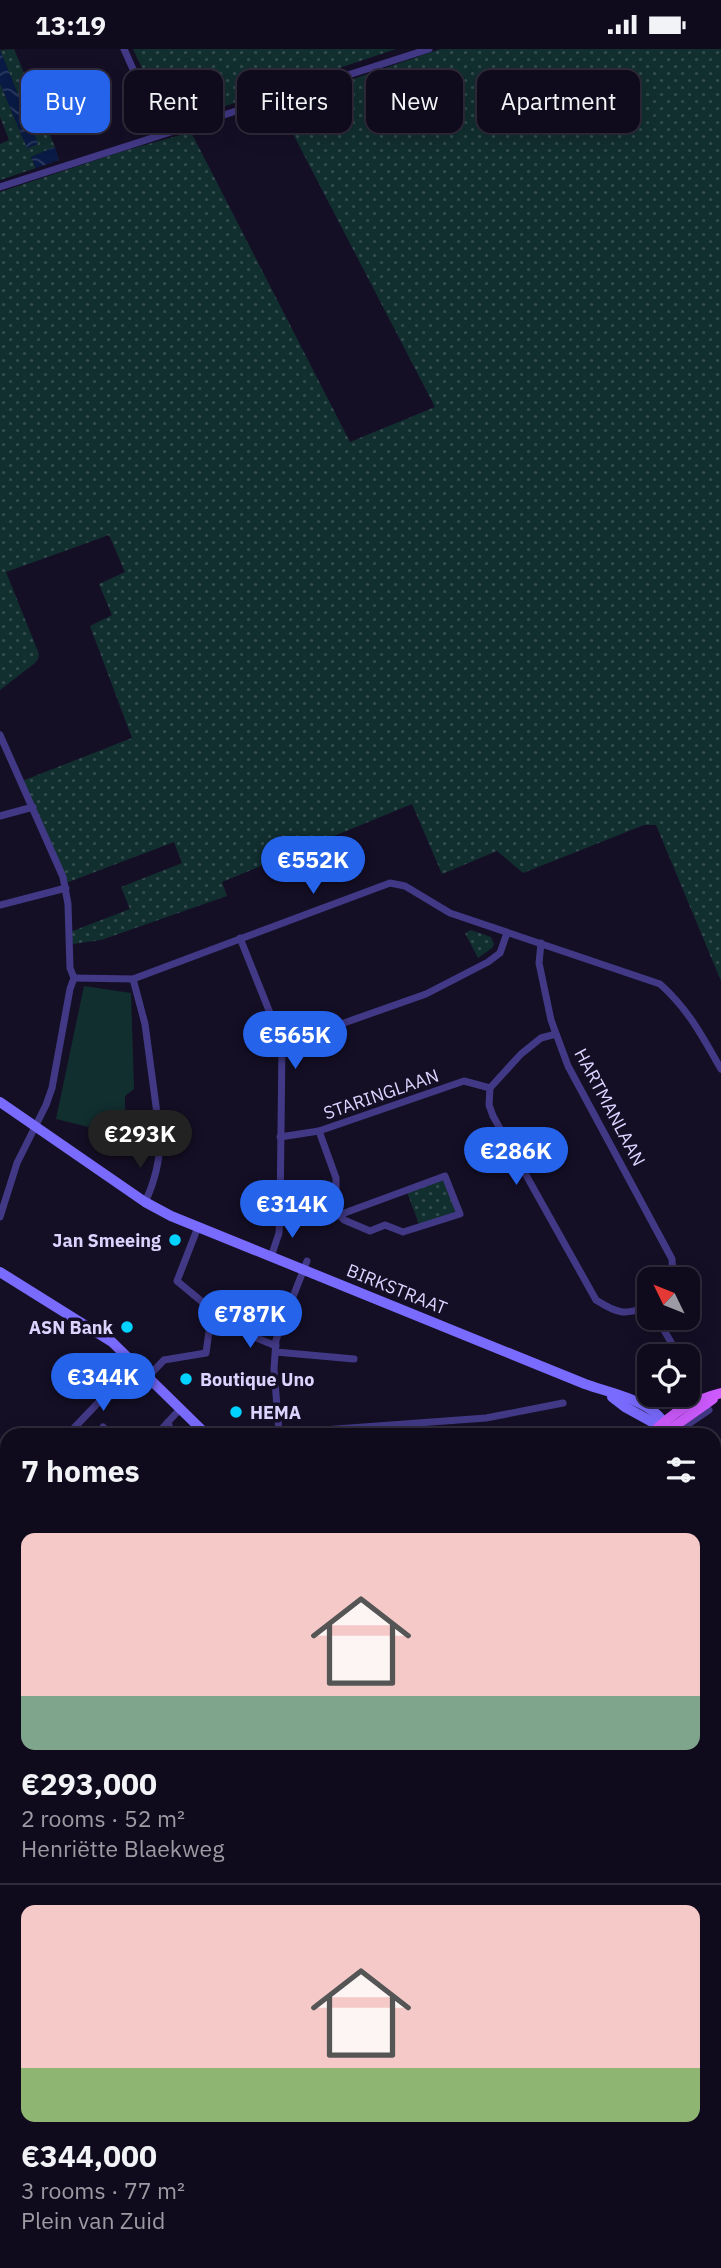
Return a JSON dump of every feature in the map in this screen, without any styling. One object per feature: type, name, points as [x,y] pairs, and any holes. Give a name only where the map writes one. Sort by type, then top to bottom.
[{"type":"main road","name":"BIRKSTRAAT","points":[[0,1102],[145,1202],[198,1227],[271,1257],[305,1266],[606,1392],[625,1407],[662,1428]]},
{"type":"main road","points":[[0,1272],[112,1342],[135,1364],[145,1379],[200,1428]]},
{"type":"main road","points":[[667,1428],[691,1402],[721,1393]]},
{"type":"street","points":[[124,49],[162,134]]},
{"type":"street","points":[[0,187],[429,49]]},
{"type":"street","points":[[0,735],[66,888],[70,968],[74,978],[69,989],[52,1088],[17,1163],[0,1217]]},
{"type":"street","points":[[0,816],[33,807]]},
{"type":"street","points":[[74,978],[133,979],[390,883],[405,886],[450,913],[660,984],[679,1001],[693,1019],[721,1069]]},
{"type":"street","points":[[0,905],[66,888]]},
{"type":"street","points":[[282,1043],[426,994],[500,953],[507,933]]},
{"type":"street","points":[[240,938],[282,1043],[279,1233],[271,1257]]},
{"type":"street","name":"HARTMANLAAN","points":[[541,943],[539,963],[556,1034],[568,1066],[667,1249],[672,1267]]},
{"type":"street","points":[[133,979],[145,1024],[161,1145],[145,1202]]},
{"type":"street","points":[[556,1034],[541,1038],[521,1054],[490,1088],[489,1105],[493,1117],[596,1300],[615,1311],[629,1313],[637,1311]]},
{"type":"street","name":"STARINGLAAN","points":[[280,1137],[320,1131],[464,1081],[490,1088]]},
{"type":"street","points":[[320,1131],[336,1178],[336,1205],[339,1215],[344,1220],[370,1231],[386,1225],[403,1232],[460,1214],[446,1175],[339,1215]]},
{"type":"street","points":[[145,1379],[164,1360],[206,1353],[212,1310],[177,1281],[198,1227]]},
{"type":"street","points":[[279,1428],[274,1369],[276,1340],[305,1266]]},
{"type":"street","points":[[235,1329],[276,1349],[354,1359]]},
{"type":"street","points":[[74,1428],[135,1364]]},
{"type":"street","points":[[360,1428],[486,1418],[563,1403]]},
{"type":"street","points":[[162,1428],[180,1409]]},
{"type":"street","points":[[669,1428],[709,1410]]},
{"type":"street","points":[[168,1422],[170,1428]]},
{"type":"green space","points":[[14,49],[23,70],[21,102],[0,50]]},
{"type":"green space","points":[[133,49],[396,49],[333,70],[237,70],[237,102],[223,107],[223,70],[143,70]]},
{"type":"green space","points":[[440,49],[721,49],[721,981],[656,825],[644,825],[523,873],[497,851],[442,874],[412,804],[222,882],[227,896],[101,940],[73,944],[70,932],[130,909],[121,887],[182,863],[174,842],[66,883],[22,781],[132,738],[90,626],[112,615],[99,584],[125,572],[109,535],[6,572],[39,654],[35,663],[0,690],[0,192],[120,152],[192,133],[350,442],[435,407],[293,133],[352,133],[352,79],[366,75],[366,133],[463,133],[463,70],[379,70]]},
{"type":"green space","points":[[0,83],[27,148],[38,144],[34,133],[49,133],[55,147],[31,157],[36,168],[0,180],[0,144],[9,140],[0,117]]},
{"type":"green space","points":[[471,930],[491,937],[494,944],[478,958],[465,933]]},
{"type":"green space","points":[[84,986],[131,993],[134,1089],[125,1096],[125,1136],[56,1119]]},
{"type":"green space","points":[[444,1179],[456,1213],[420,1227],[407,1192]]},
{"type":"water","points":[[0,50],[21,102],[21,133],[34,133],[38,144],[27,148],[0,83]]},
{"type":"water","points":[[55,147],[59,160],[36,168],[31,157]]},
{"type":"place","name":"Jan Smeeing","points":[[175,1240]]},
{"type":"place","name":"ASN Bank","points":[[127,1327]]},
{"type":"place","name":"Boutique Uno","points":[[186,1379]]},
{"type":"place","name":"HEMA","points":[[236,1412]]}]
